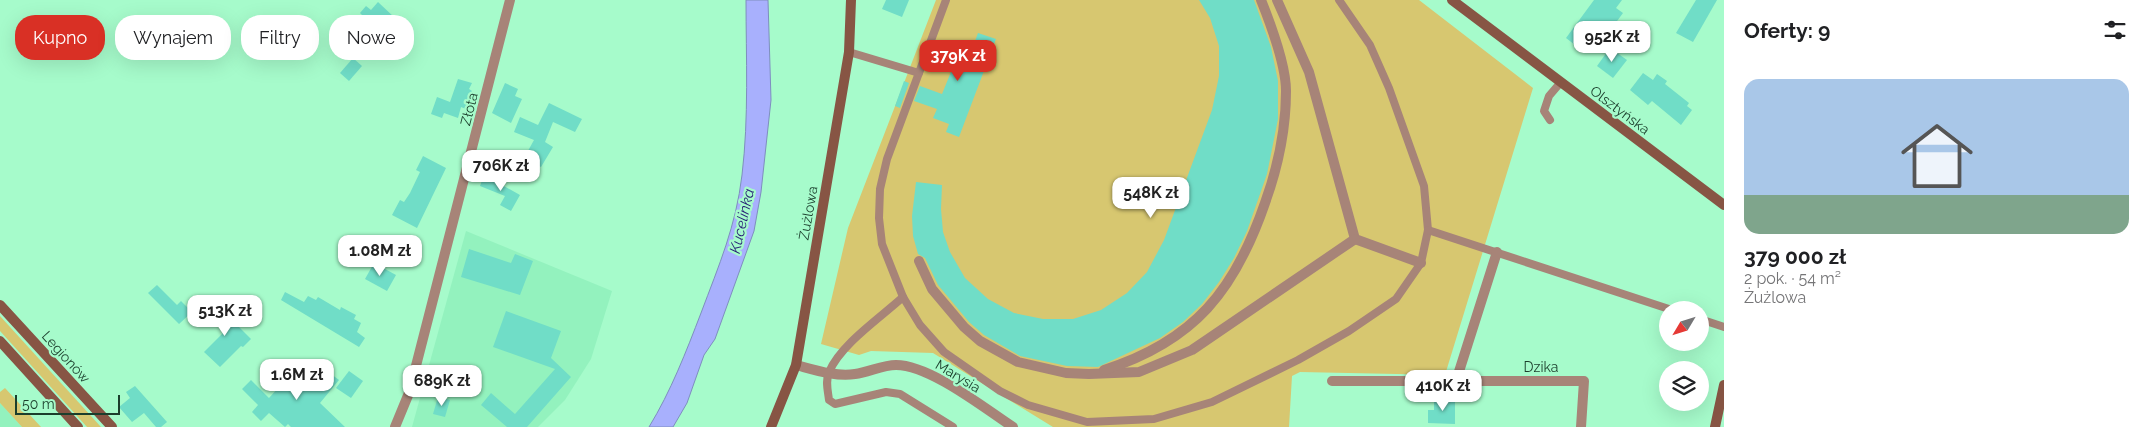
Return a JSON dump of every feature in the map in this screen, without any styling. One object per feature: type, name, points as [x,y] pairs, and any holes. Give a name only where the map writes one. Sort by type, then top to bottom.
[{"type":"street","name":"Złota","points":[[395,427],[409,393],[510,0]]},
{"type":"street","name":"Żużlowa","points":[[771,427],[796,365],[849,52],[851,0]]},
{"type":"street","points":[[1089,374],[1139,358],[1175,336],[1196,320],[1212,303],[1239,267],[1258,224],[1271,186],[1283,136],[1286,90],[1273,29],[1261,0]]},
{"type":"street","points":[[1277,0],[1309,72],[1355,239]]},
{"type":"street","name":"Olsztyńska","points":[[1452,0],[1724,205]]},
{"type":"street","points":[[919,261],[932,289],[964,327],[980,341],[1018,362],[1066,373],[1139,372],[1192,350],[1355,239]]},
{"type":"street","points":[[1355,239],[1422,263]]},
{"type":"street","points":[[1456,381],[1496,252]]},
{"type":"street","name":"Legionów","points":[[0,305],[112,427]]},
{"type":"street","points":[[0,342],[78,427]]},
{"type":"street","name":"Marysia","points":[[796,365],[840,375],[896,365],[914,368],[933,375],[1013,427]]},
{"type":"street","name":"Dzika","points":[[1332,381],[1584,381],[1581,427]]},
{"type":"street","points":[[1715,427],[1724,385]]},
{"type":"lane","points":[[946,0],[887,159],[880,189],[879,218],[882,244],[903,297],[920,325],[944,352],[1000,391],[1028,405],[1087,422],[1154,419],[1212,402],[1298,360],[1349,332],[1396,299],[1422,263],[1428,230],[1424,186],[1390,88],[1370,44],[1339,0]]},
{"type":"lane","points":[[849,52],[919,73]]},
{"type":"lane","points":[[1550,120],[1544,111],[1550,96],[1561,82]]},
{"type":"lane","points":[[1428,230],[1659,306]]},
{"type":"lane","points":[[903,297],[846,347],[828,373],[828,400],[836,404],[893,392],[900,394],[953,427]]},
{"type":"lane","points":[[1709,322],[1724,327]]},
{"type":"shaded area","points":[[936,0],[1419,0],[1533,88],[1445,375],[1300,372],[1292,376],[1289,427],[1053,427],[933,353],[871,351],[859,355],[821,344],[848,228]]},
{"type":"shaded area","points":[[466,231],[612,291],[591,359],[565,400],[538,427],[412,427]]},
{"type":"shaded area","points":[[0,316],[101,427],[87,427],[0,331]]},
{"type":"shaded area","points":[[5,388],[41,427],[22,427],[0,403],[0,392]]},
{"type":"shaded area","points":[[0,403],[22,427],[0,427]]},
{"type":"water","name":"Kucelinka","points":[[746,0],[768,0],[771,100],[761,192],[754,231],[715,339],[704,355],[687,403],[673,427],[649,427],[671,385],[690,342],[720,262],[736,211],[746,131]]},
{"type":"building","points":[[886,0],[909,0],[902,17],[882,9]]},
{"type":"building","points":[[1199,0],[1254,0],[1271,47],[1278,81],[1278,119],[1267,174],[1247,231],[1234,258],[1202,304],[1183,322],[1160,338],[1098,367],[1067,366],[1020,356],[984,335],[969,322],[938,285],[925,258],[918,254],[913,236],[912,216],[916,182],[942,185],[941,209],[943,232],[950,252],[965,278],[988,299],[1014,313],[1043,319],[1073,319],[1101,310],[1127,293],[1147,272],[1164,240],[1212,110],[1219,76],[1219,46],[1210,18]]},
{"type":"building","points":[[1594,0],[1622,0],[1616,8],[1623,13],[1606,36],[1597,29],[1593,34],[1586,29],[1575,45],[1566,38]]},
{"type":"building","points":[[1696,0],[1717,0],[1693,42],[1676,33]]},
{"type":"building","points":[[378,2],[392,15],[362,15],[360,13],[366,6],[371,10]]},
{"type":"building","points":[[978,33],[996,39],[959,137],[946,132],[949,124],[933,118],[937,109],[914,101],[920,86],[942,94],[953,67],[941,63],[942,61],[932,53],[937,40],[971,52]]},
{"type":"building","points":[[1610,48],[1627,60],[1613,78],[1597,66]]},
{"type":"building","points":[[351,60],[355,60],[362,66],[349,81],[340,73]]},
{"type":"building","points":[[1643,73],[1653,80],[1657,74],[1667,81],[1665,84],[1689,103],[1687,106],[1692,110],[1681,125],[1652,101],[1648,105],[1630,90]]},
{"type":"building","points":[[458,79],[472,83],[469,89],[472,91],[466,109],[461,107],[458,118],[444,113],[442,118],[431,114],[437,97],[450,102]]},
{"type":"building","points":[[904,81],[909,83],[900,108],[895,106]]},
{"type":"building","points":[[505,83],[518,89],[515,96],[522,99],[511,123],[492,113]]},
{"type":"building","points":[[549,103],[582,119],[575,132],[553,122],[545,142],[553,147],[541,167],[524,158],[534,140],[514,132],[520,117],[538,125]]},
{"type":"building","points":[[423,156],[446,168],[417,228],[392,215],[400,200],[404,202],[410,193],[420,172],[416,170]]},
{"type":"building","points":[[484,175],[520,195],[511,211],[500,205],[505,196],[480,186]]},
{"type":"building","points":[[469,249],[511,263],[515,254],[533,261],[520,295],[461,277]]},
{"type":"building","points":[[374,263],[396,275],[387,291],[365,279]]},
{"type":"building","points":[[157,285],[177,305],[181,301],[192,312],[179,324],[148,293]]},
{"type":"building","points":[[285,292],[304,302],[308,296],[316,300],[318,297],[340,310],[341,307],[356,315],[354,319],[361,323],[357,332],[365,338],[359,347],[281,300]]},
{"type":"building","points":[[212,300],[251,339],[243,347],[241,346],[220,367],[204,352],[226,330],[204,308]]},
{"type":"building","points":[[506,311],[561,331],[551,358],[571,377],[527,427],[507,427],[481,405],[491,393],[515,414],[555,369],[493,347]]},
{"type":"building","points":[[319,365],[339,380],[320,403],[345,427],[291,427],[288,424],[285,427],[269,413],[261,421],[252,412],[258,405],[242,389],[251,380],[269,398],[289,376],[302,386]]},
{"type":"building","points":[[349,371],[363,381],[351,398],[336,388]]},
{"type":"building","points":[[135,386],[167,422],[161,427],[156,427],[144,413],[132,422],[119,407],[130,398],[126,392]]},
{"type":"building","points":[[438,397],[450,400],[445,417],[433,414]]},
{"type":"building","points":[[1434,400],[1455,400],[1455,424],[1428,423],[1428,410],[1434,410]]}]
